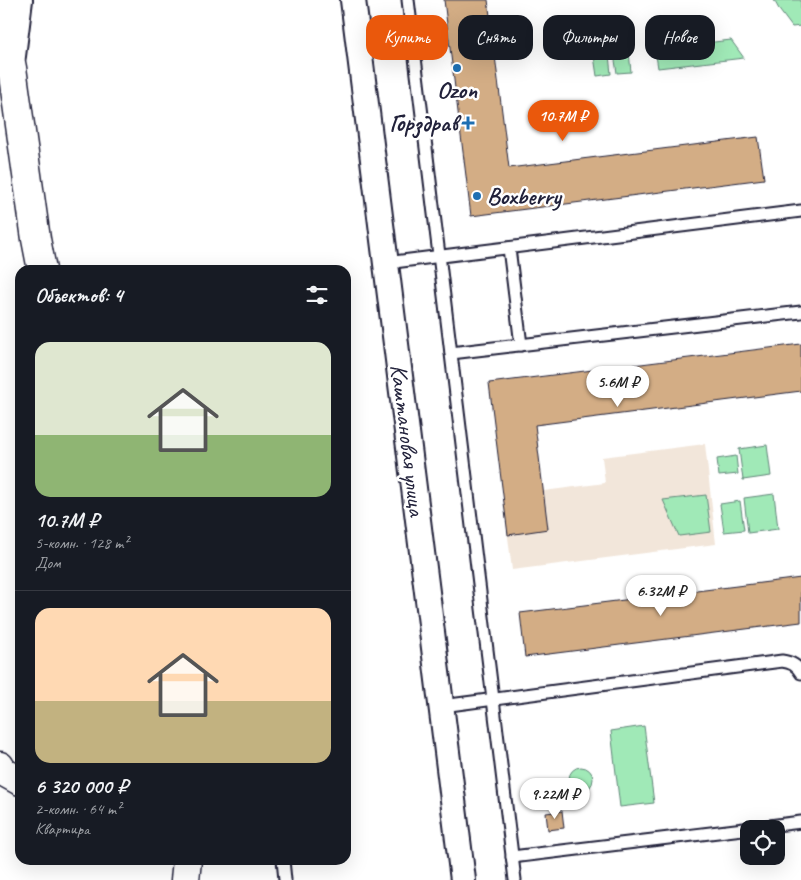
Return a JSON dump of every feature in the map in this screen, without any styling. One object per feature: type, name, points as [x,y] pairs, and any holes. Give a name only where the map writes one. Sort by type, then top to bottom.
[{"type":"main road","points":[[4,0],[41,265]]},
{"type":"main road","points":[[0,10],[12,68]]},
{"type":"main road","points":[[0,766],[2,771],[15,778]]},
{"type":"main road","points":[[185,880],[187,865]]},
{"type":"main road","points":[[189,865],[191,880]]},
{"type":"street","points":[[12,68],[20,0]]},
{"type":"street","name":"Каштановая улица","points":[[352,0],[463,880]]},
{"type":"lane","points":[[408,0],[515,880]]},
{"type":"lane","points":[[386,263],[801,211]]},
{"type":"lane","points":[[509,248],[520,345]]},
{"type":"lane","points":[[451,353],[801,312]]},
{"type":"lane","points":[[442,706],[782,661],[791,662],[801,673]]},
{"type":"lane","points":[[512,856],[801,822]]},
{"type":"lane","points":[[284,865],[286,880]]},
{"type":"shaded area","points":[[535,425],[544,491],[605,483],[602,457],[705,444],[716,544],[512,570],[495,430]]},
{"type":"green space","points":[[774,0],[801,0],[801,26],[792,27]]},
{"type":"green space","points":[[731,40],[744,58],[658,68],[657,60],[715,60],[715,42]]},
{"type":"green space","points":[[595,60],[610,60],[611,74],[597,76]]},
{"type":"green space","points":[[615,60],[630,60],[631,72],[617,73]]},
{"type":"green space","points":[[767,445],[771,476],[743,480],[739,449]]},
{"type":"green space","points":[[736,456],[738,474],[719,476],[717,459]]},
{"type":"green space","points":[[774,494],[778,529],[748,533],[744,498]]},
{"type":"green space","points":[[706,495],[711,532],[679,536],[663,500]]},
{"type":"green space","points":[[740,501],[744,530],[724,532],[720,504]]},
{"type":"green space","points":[[644,726],[654,803],[620,807],[611,731]]},
{"type":"green space","points":[[581,767],[590,770],[593,779],[590,788],[581,791],[572,788],[569,779],[572,770]]},
{"type":"building","points":[[444,0],[488,0],[490,15],[458,15],[458,60],[496,60],[509,168],[758,137],[764,179],[471,216],[448,32],[448,15],[446,15]]},
{"type":"building","points":[[801,344],[801,391],[535,425],[548,529],[508,535],[489,383]]},
{"type":"building","points":[[801,578],[801,622],[525,657],[520,613]]},
{"type":"building","points":[[562,811],[564,828],[548,830],[546,813]]},
{"type":"place","name":"Ozon","points":[[457,68]]},
{"type":"place","name":"Горздрав","points":[[468,123]]},
{"type":"place","name":"Boxberry","points":[[477,196]]}]
